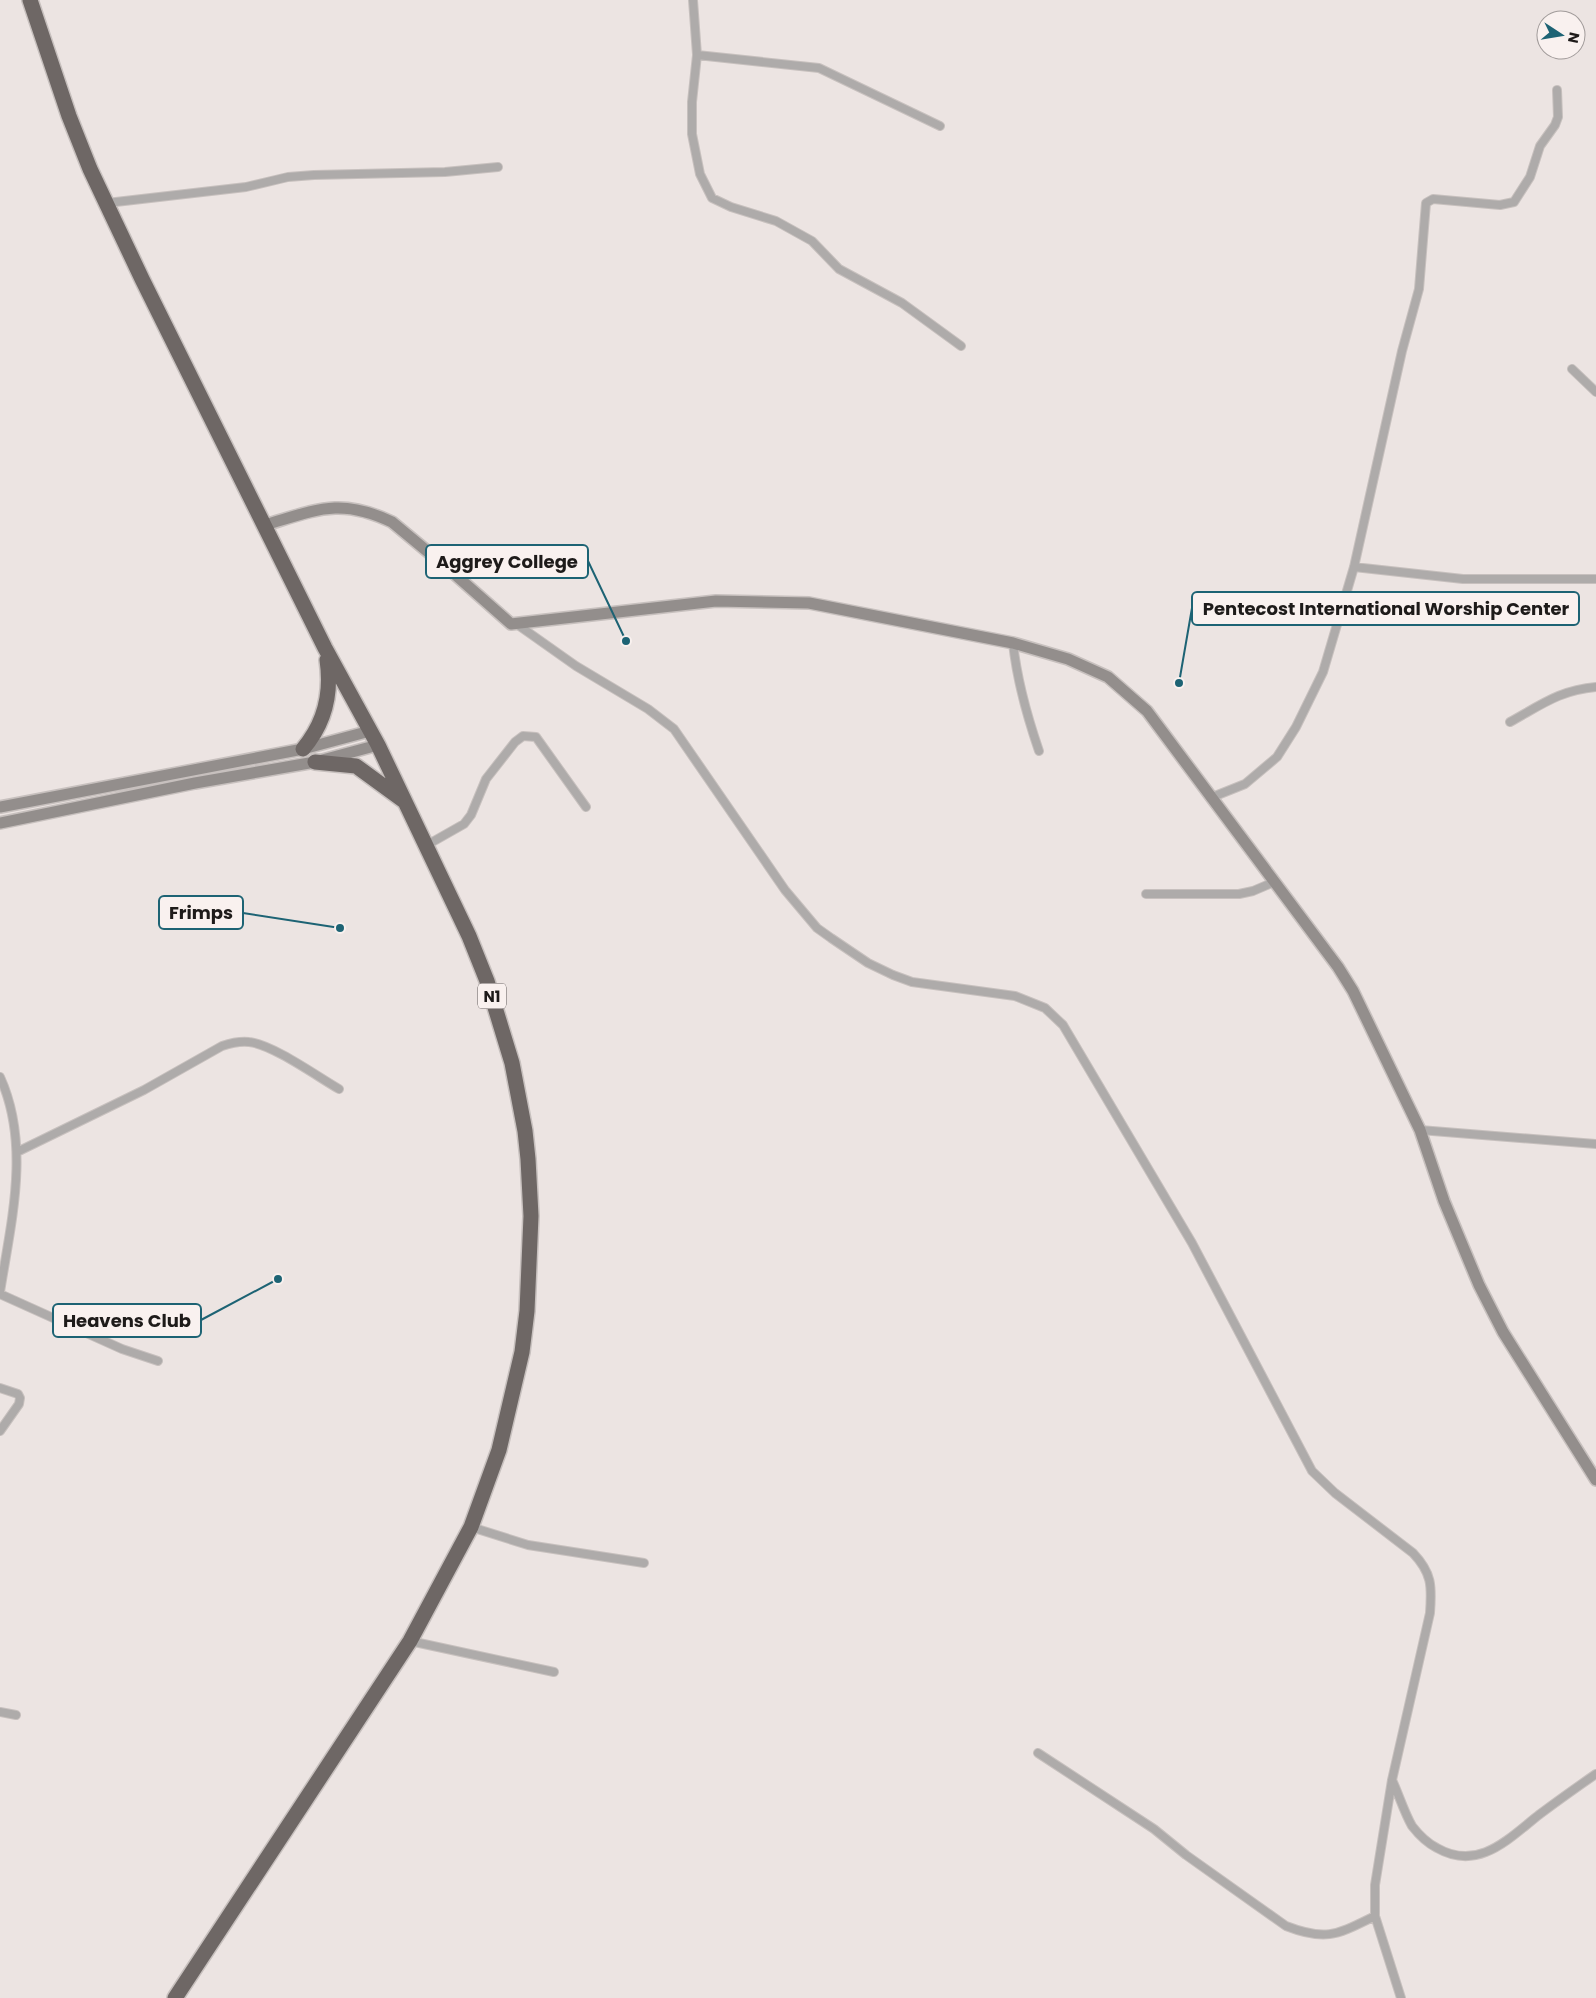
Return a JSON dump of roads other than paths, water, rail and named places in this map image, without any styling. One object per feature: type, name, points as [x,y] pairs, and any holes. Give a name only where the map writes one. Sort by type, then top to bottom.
[{"type":"highway","name":"N1","points":[[30,0],[69,116],[90,169],[142,279],[325,648],[378,745],[427,845],[487,981],[512,1063],[525,1131],[528,1169],[531,1216],[527,1311],[522,1352],[499,1450],[471,1527],[410,1641],[175,1998]]},
{"type":"highway","points":[[303,750],[316,734],[328,697],[330,677],[325,648]]},
{"type":"highway","points":[[315,762],[356,766],[404,801]]},
{"type":"street","points":[[693,0],[697,55],[692,102],[692,134],[700,174],[712,198],[731,207],[776,221],[812,241],[839,269],[896,300],[961,346]]},
{"type":"street","points":[[697,55],[818,68],[940,126]]},
{"type":"street","points":[[1210,798],[1256,776],[1277,757],[1296,727],[1326,664],[1354,567],[1402,352],[1420,289],[1426,203],[1433,199],[1500,205],[1514,202],[1530,177],[1540,146],[1555,125],[1558,117],[1557,90]]},
{"type":"street","points":[[107,203],[246,187],[288,177],[314,174],[445,172],[498,167]]},
{"type":"street","points":[[1572,369],[1596,392]]},
{"type":"street","points":[[265,525],[331,507],[354,509],[392,522],[451,571],[506,621],[518,624],[576,666],[648,709],[674,728],[785,890],[800,910],[824,933],[868,963],[893,975],[912,982],[1015,996],[1045,1008],[1063,1025],[1192,1243],[1312,1471],[1342,1499],[1413,1553],[1424,1564],[1428,1574],[1432,1589],[1430,1613],[1392,1780],[1375,1885],[1375,1916],[1402,1998]]},
{"type":"street","points":[[1354,567],[1464,579],[1596,579]]},
{"type":"street","points":[[518,624],[579,615],[716,601],[777,602],[828,606],[1013,643],[1068,659],[1108,677],[1147,711],[1210,798],[1338,967],[1353,991],[1420,1130],[1444,1201],[1479,1286],[1503,1332],[1596,1480]]},
{"type":"street","points":[[1013,643],[1016,672],[1029,724],[1039,751]]},
{"type":"street","points":[[1510,722],[1563,693],[1574,689],[1596,687]]},
{"type":"street","points":[[0,806],[303,750],[370,731]]},
{"type":"street","points":[[427,845],[464,824],[471,815],[486,779],[515,742],[523,736],[536,737],[586,807]]},
{"type":"street","points":[[0,823],[195,783],[315,762],[378,745]]},
{"type":"street","points":[[1146,894],[1238,894],[1253,891],[1274,882]]},
{"type":"street","points":[[17,1152],[144,1090],[222,1046],[235,1042],[250,1042],[265,1046],[339,1089]]},
{"type":"street","points":[[0,1077],[13,1119],[17,1152],[13,1205],[0,1293],[122,1349],[158,1360]]},
{"type":"street","points":[[1420,1130],[1596,1144]]},
{"type":"street","points":[[0,1388],[18,1394],[20,1398],[19,1404],[0,1431]]},
{"type":"street","points":[[471,1527],[528,1545],[644,1562]]},
{"type":"street","points":[[410,1641],[554,1672]]},
{"type":"street","points":[[0,1712],[16,1715]]},
{"type":"street","points":[[1038,1753],[1154,1829],[1286,1926],[1321,1936],[1337,1934],[1375,1916]]},
{"type":"street","points":[[1392,1780],[1412,1826],[1426,1842],[1446,1853],[1464,1858],[1484,1853],[1509,1840],[1556,1802],[1596,1774]]},
{"type":"place","name":"Aggrey College","points":[[626,641]]},
{"type":"place","name":"Pentecost International Worship Center","points":[[1179,683]]},
{"type":"place","name":"Frimps","points":[[340,928]]},
{"type":"place","name":"Heavens Club","points":[[278,1279]]}]
